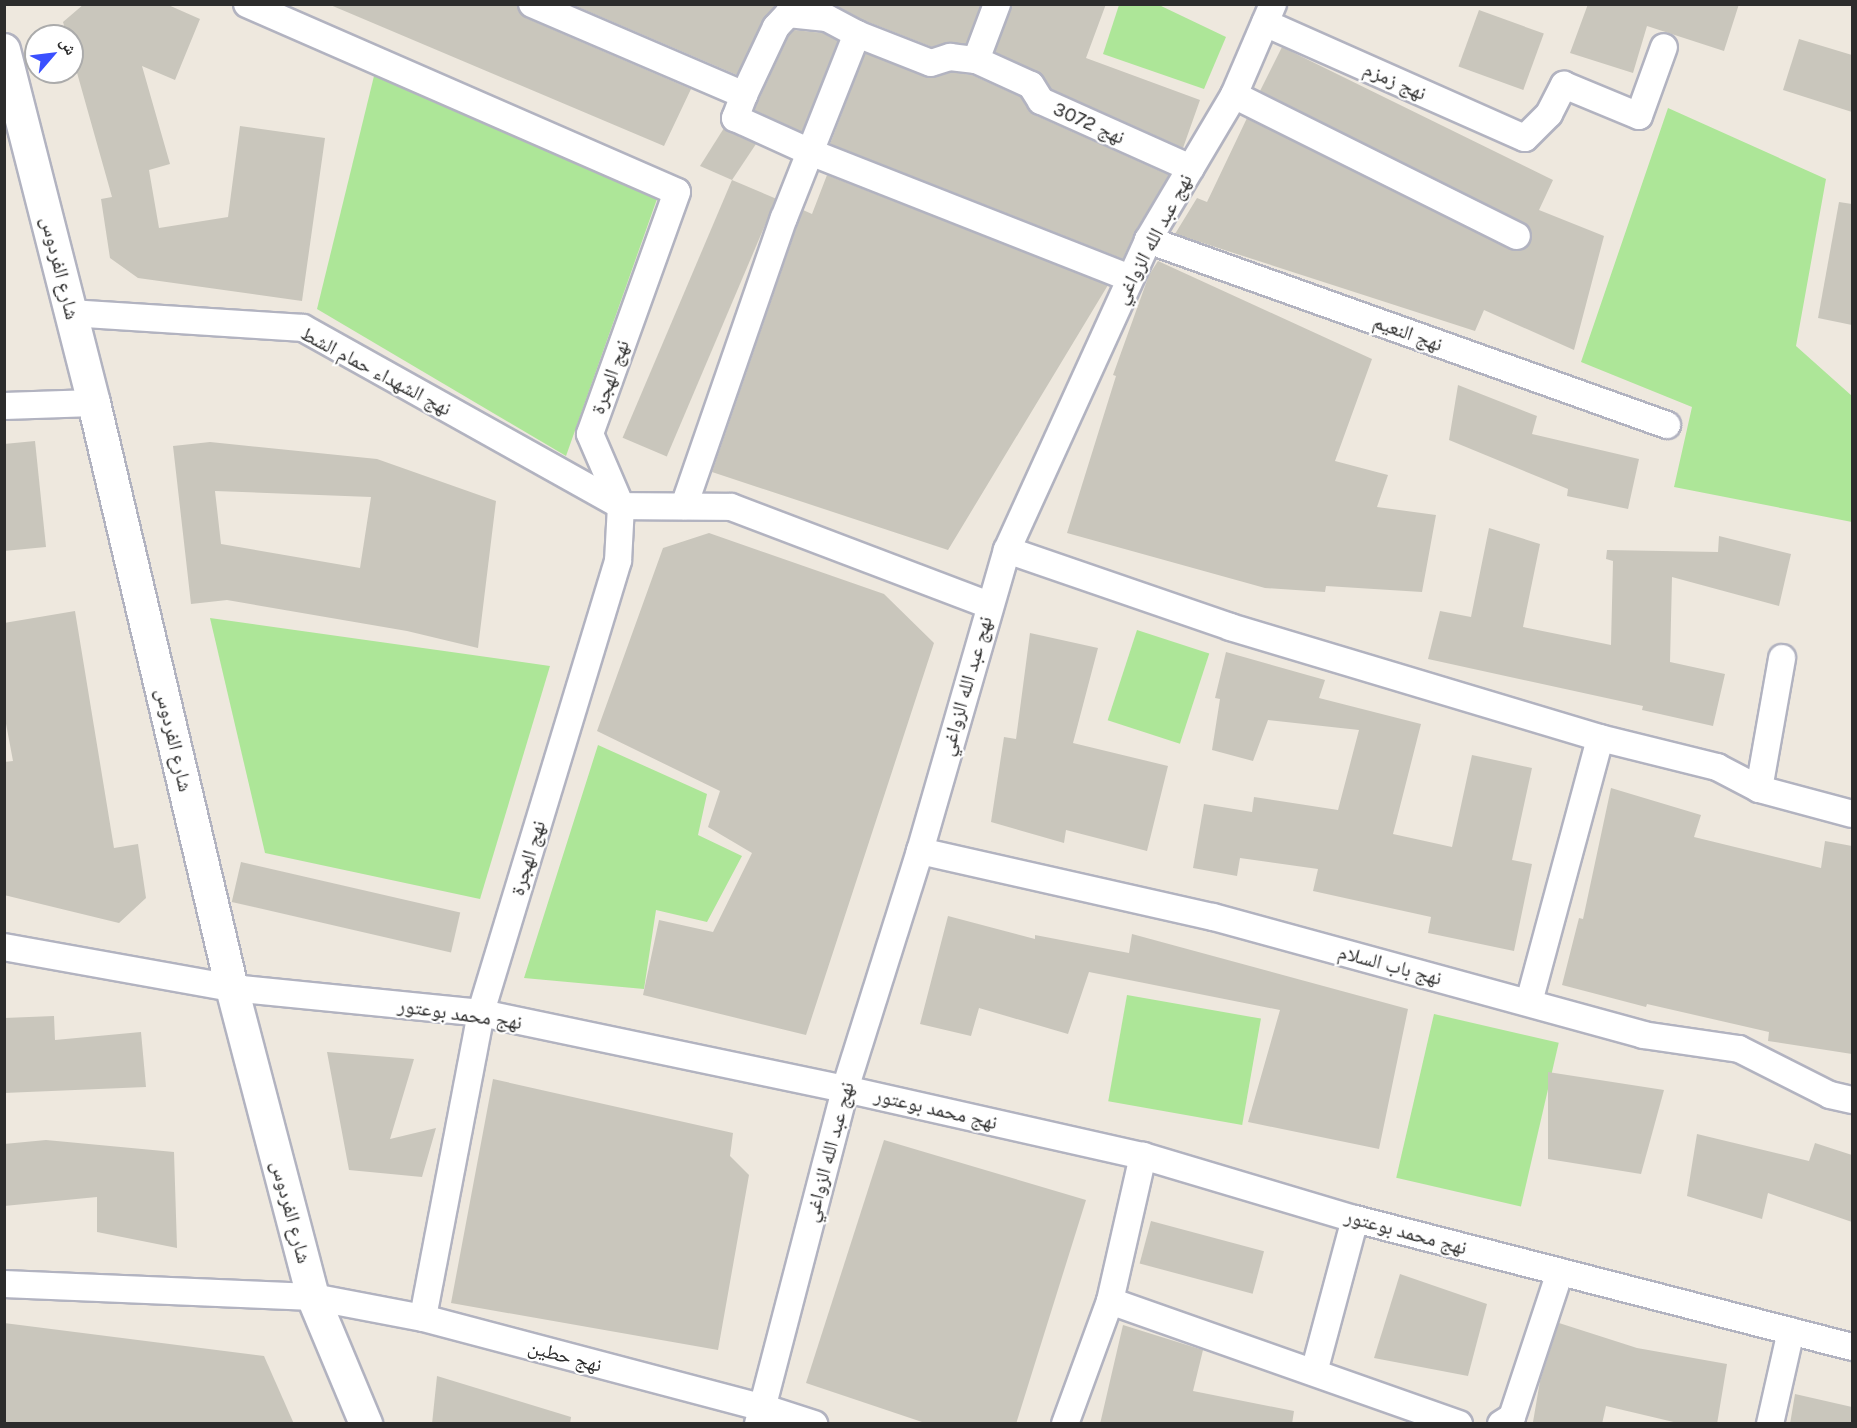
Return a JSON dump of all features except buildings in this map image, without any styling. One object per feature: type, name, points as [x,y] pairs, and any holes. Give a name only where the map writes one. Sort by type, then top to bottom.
[{"type":"street","name":"نهج الهجرة","points":[[247,4],[677,192],[590,434],[621,506],[618,561],[481,1013],[423,1318]]},
{"type":"street","points":[[532,4],[744,95]]},
{"type":"street","points":[[976,60],[997,4]]},
{"type":"street","points":[[830,11],[788,14],[776,27],[735,118],[810,152],[1130,278]]},
{"type":"street","name":"نهج 3072","points":[[830,11],[857,34],[931,63],[950,57],[976,60],[1031,85],[1041,101],[1191,168]]},
{"type":"street","name":"نهج عبد الله الزواغي","points":[[760,1415],[845,1089],[920,850],[989,604],[1007,550],[1148,240],[1234,95],[1269,14]]},
{"type":"street","name":"نهج زمزم","points":[[1269,14],[1525,138],[1549,114],[1564,85],[1639,116],[1664,47]]},
{"type":"street","points":[[684,507],[784,218],[857,34]]},
{"type":"street","name":"شارع الفردوس","points":[[4,50],[94,403],[232,988],[313,1297],[366,1424]]},
{"type":"street","points":[[1234,95],[1517,236]]},
{"type":"street","name":"نهج النعيم","points":[[1148,240],[1667,425]]},
{"type":"street","name":"نهج الشهداء حمام الشط","points":[[71,313],[303,328],[621,506]]},
{"type":"street","points":[[4,406],[94,403]]},
{"type":"street","points":[[621,506],[731,507],[989,604]]},
{"type":"street","points":[[1007,550],[1230,627],[1600,738],[1717,767],[1759,789],[1852,814]]},
{"type":"street","points":[[1759,789],[1782,658]]},
{"type":"street","points":[[1529,1002],[1600,738]]},
{"type":"street","name":"نهج باب السلام","points":[[920,850],[1213,917],[1643,1035],[1739,1049],[1830,1095],[1852,1101]]},
{"type":"street","name":"نهج محمد بوعتور","points":[[4,947],[232,988],[481,1013],[845,1089],[1143,1156],[1355,1219],[1852,1347]]},
{"type":"street","points":[[1065,1424],[1110,1300],[1143,1156]]},
{"type":"street","points":[[1314,1372],[1355,1219]]},
{"type":"street","points":[[1501,1424],[1512,1417],[1560,1272]]},
{"type":"street","name":"نهج حطين","points":[[4,1284],[313,1297],[423,1318],[760,1415],[814,1424]]},
{"type":"street","points":[[1110,1300],[1459,1424]]},
{"type":"street","points":[[1770,1424],[1791,1331]]},
{"type":"green space","points":[[1119,5],[1159,5],[1226,37],[1204,89],[1103,54]]},
{"type":"green space","points":[[374,76],[657,199],[566,456],[317,309]]},
{"type":"green space","points":[[1668,108],[1826,179],[1796,346],[1852,396],[1852,522],[1674,487],[1692,407],[1581,362]]},
{"type":"green space","points":[[210,618],[550,666],[480,899],[265,853]]},
{"type":"green space","points":[[1137,630],[1209,653],[1180,744],[1108,720]]},
{"type":"green space","points":[[598,745],[707,794],[698,835],[742,856],[707,922],[656,910],[644,989],[524,978]]},
{"type":"green space","points":[[1127,995],[1261,1019],[1242,1125],[1108,1101]]},
{"type":"green space","points":[[1434,1014],[1559,1043],[1521,1206],[1396,1178]]}]
